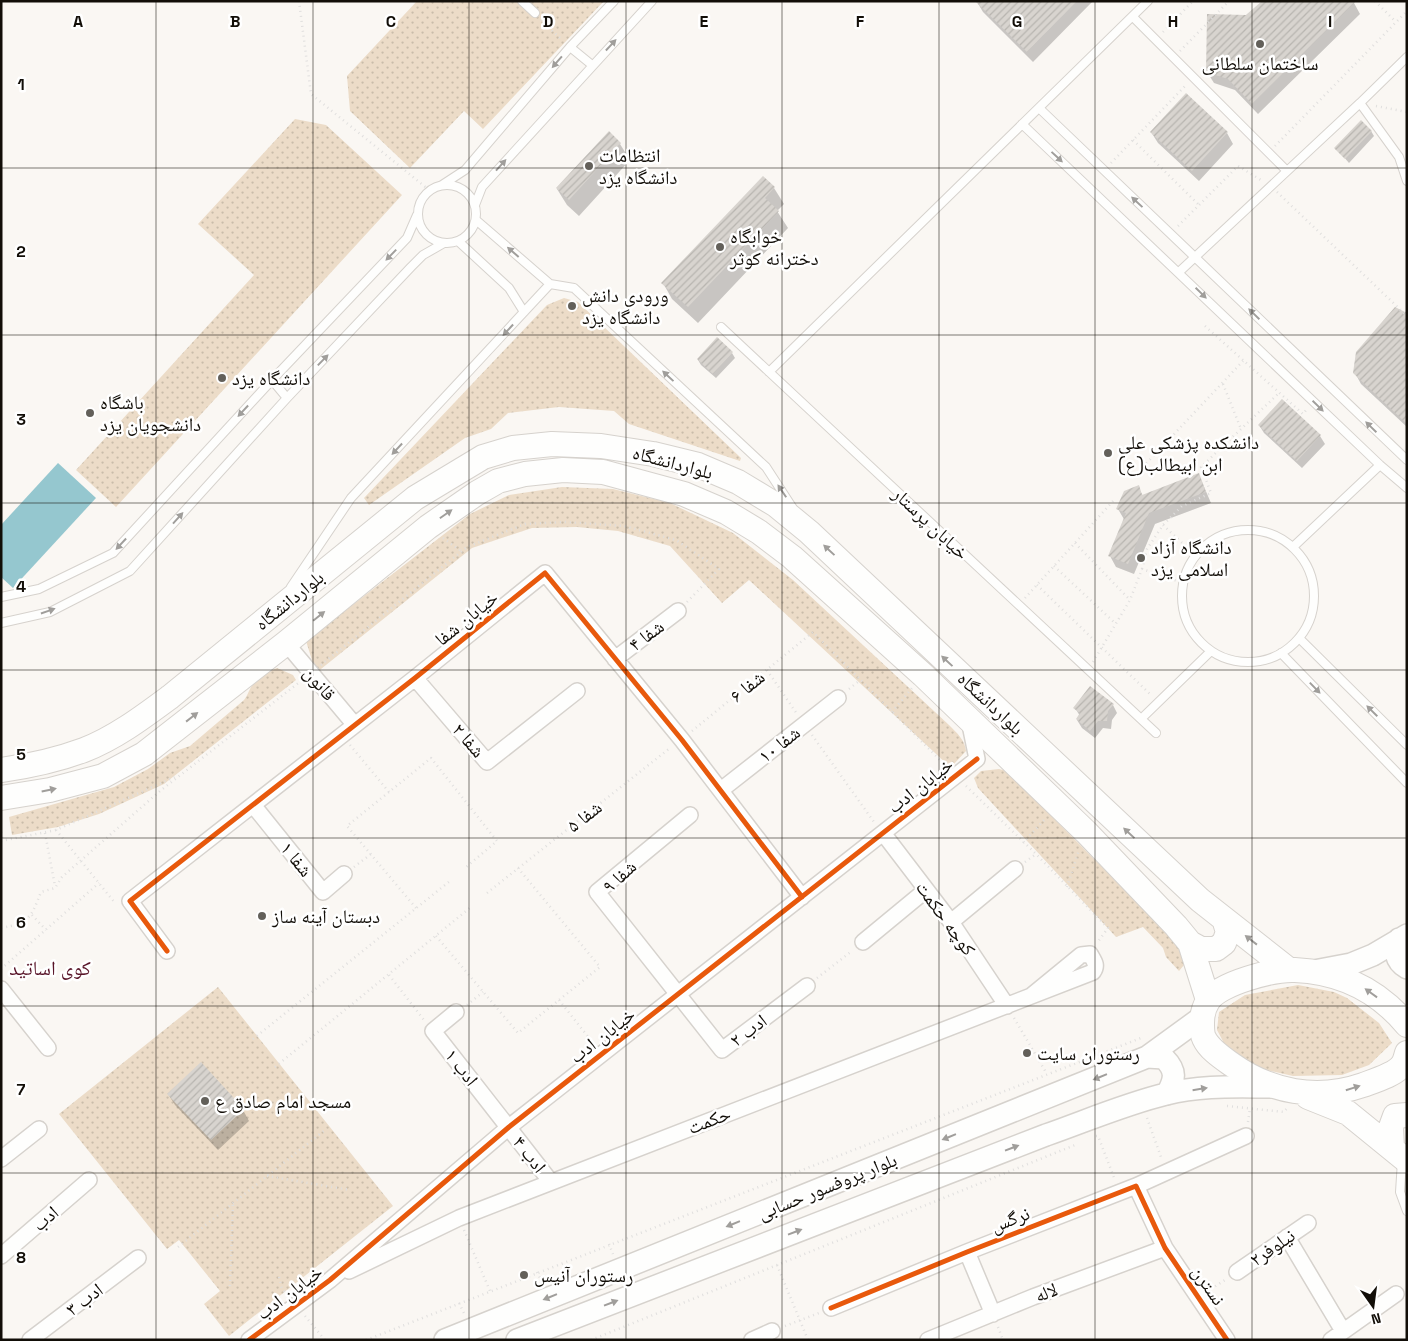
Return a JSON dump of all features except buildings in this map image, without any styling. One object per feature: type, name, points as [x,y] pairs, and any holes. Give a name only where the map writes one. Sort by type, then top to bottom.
[{"type":"main road","name":"بلواردانشگاه","points":[[1,770],[37,765],[85,749],[131,725],[170,698],[415,498],[483,457],[513,448],[552,444],[601,446],[653,454],[698,465],[738,482],[776,506],[809,532],[1200,900],[1289,970]]},
{"type":"main road","name":"بلواردانشگاه","points":[[1,798],[50,790],[103,776],[144,754],[286,643],[428,527],[476,493],[498,481],[525,474],[563,470],[603,472],[684,494],[726,512],[759,532],[792,557],[923,675],[1086,832],[1176,926],[1190,943],[1205,1009],[1203,1037],[1217,1054],[1247,1076],[1272,1087],[1297,1092]]},
{"type":"main road","points":[[1190,943],[1201,949],[1216,949],[1224,943],[1228,932],[1224,919]]},
{"type":"main road","points":[[1314,971],[1351,964],[1372,955],[1403,937]]},
{"type":"main road","points":[[1403,937],[1396,947],[1396,956],[1401,964],[1407,968]]},
{"type":"main road","points":[[1205,1009],[1227,986],[1261,974],[1289,970],[1314,971],[1338,977],[1364,988],[1394,1009],[1407,1026]]},
{"type":"main road","name":"بلوار پروفسور حسابی","points":[[445,1340],[1147,1057],[1205,1009]]},
{"type":"main road","points":[[1147,1057],[1164,1058],[1172,1069],[1173,1083],[1167,1094]]},
{"type":"main road","points":[[1297,1092],[1321,1094],[1349,1090],[1384,1078],[1405,1064]]},
{"type":"main road","name":"بلوار پروفسور حسابی","points":[[517,1340],[1046,1135],[1167,1094],[1212,1087],[1272,1087]]},
{"type":"main road","points":[[1297,1092],[1348,1113],[1400,1155]]},
{"type":"main road","points":[[1400,1155],[1391,1127],[1395,1116],[1407,1115]]},
{"type":"street","name":"خیابان شفا","points":[[130,901],[415,678],[545,573],[682,740],[802,896]]},
{"type":"street","name":"شفا ۴","points":[[615,659],[678,611]]},
{"type":"street","name":"قانون","points":[[286,643],[354,724]]},
{"type":"street","name":"شفا ۲","points":[[415,678],[487,762],[577,691]]},
{"type":"street","name":"شفا ۱۰","points":[[721,790],[838,698]]},
{"type":"street","name":"خیابان ادب","points":[[250,1340],[330,1280],[508,1127],[977,759],[969,720]]},
{"type":"street","points":[[977,759],[1004,760],[1019,768]]},
{"type":"street","name":"شفا ۱","points":[[253,805],[323,892],[344,874]]},
{"type":"street","name":"شفا ۹","points":[[677,994],[597,892],[690,815]]},
{"type":"street","name":"کوچه حکمت","points":[[883,833],[951,922],[1006,1006]]},
{"type":"street","points":[[951,922],[1015,869]]},
{"type":"street","points":[[863,942],[926,890]]},
{"type":"street","points":[[130,901],[167,951]]},
{"type":"street","points":[[1030,996],[1081,956],[1090,954]]},
{"type":"street","name":"حکمت","points":[[330,1280],[459,1218],[1093,972],[1096,968],[1096,963],[1090,954]]},
{"type":"street","name":"ادب ۲","points":[[677,994],[722,1050],[807,986]]},
{"type":"street","points":[[1,989],[48,1048]]},
{"type":"street","name":"ادب ۱","points":[[456,1012],[433,1031],[508,1127]]},
{"type":"street","name":"ادب ۴","points":[[508,1127],[551,1182]]},
{"type":"street","points":[[1,1159],[38,1129]]},
{"type":"street","name":"نرگس","points":[[831,1308],[1136,1186],[1246,1136]]},
{"type":"street","name":"ادب","points":[[1,1256],[89,1180]]},
{"type":"street","points":[[1136,1186],[1165,1248]]},
{"type":"street","name":"نیلوفر۲","points":[[1238,1272],[1308,1223]]},
{"type":"street","points":[[1287,1237],[1344,1331]]},
{"type":"street","name":"نسترن","points":[[1165,1248],[1226,1340]]},
{"type":"street","name":"لاله","points":[[928,1340],[1033,1297],[1165,1248]]},
{"type":"street","points":[[967,1252],[993,1314]]},
{"type":"street","name":"ادب ۳","points":[[30,1340],[138,1258]]},
{"type":"street","points":[[1331,1340],[1396,1294]]},
{"type":"street","points":[[752,1340],[772,1331]]},
{"type":"lane","points":[[522,1],[535,14]]},
{"type":"lane","points":[[1,597],[39,589],[113,552],[407,238],[417,215],[420,201],[429,190],[442,185],[465,170],[570,47],[614,1]]},
{"type":"lane","points":[[1,623],[50,612],[130,572],[287,398],[423,255],[444,243],[458,241],[470,232],[476,220],[475,205],[482,187],[652,1]]},
{"type":"lane","points":[[769,372],[1148,1]]},
{"type":"lane","points":[[1133,17],[1287,171]]},
{"type":"lane","points":[[570,47],[592,65]]},
{"type":"lane","points":[[1179,272],[1407,57]]},
{"type":"lane","points":[[1360,103],[1399,157],[1407,181]]},
{"type":"lane","points":[[1039,108],[1407,460]]},
{"type":"lane","points":[[1022,124],[1380,465],[1407,488]]},
{"type":"lane","points":[[442,185],[456,186],[468,193],[475,205]]},
{"type":"lane","points":[[417,215],[421,229],[431,239],[444,243]]},
{"type":"lane","points":[[476,220],[550,284],[574,288],[766,467],[809,532]]},
{"type":"lane","points":[[458,241],[509,288],[524,312]]},
{"type":"lane","points":[[276,610],[351,498],[550,284]]},
{"type":"lane","name":"خیابان پرستار","points":[[721,327],[1156,733]]},
{"type":"lane","points":[[272,380],[287,398]]},
{"type":"lane","points":[[1293,547],[1380,465]]},
{"type":"lane","points":[[1254,530],[1275,535],[1293,547],[1304,560],[1311,575],[1314,591],[1313,608],[1308,624],[1299,638],[1281,653],[1268,659],[1246,662],[1224,658],[1211,651],[1195,637],[1185,618],[1181,596],[1183,583],[1185,574],[1195,555],[1211,540],[1232,532],[1254,530]]},
{"type":"lane","points":[[1299,638],[1407,745]]},
{"type":"lane","points":[[1141,719],[1211,651]]},
{"type":"lane","points":[[1281,653],[1407,783]]},
{"type":"lane","points":[[1400,1155],[1400,1192],[1407,1211]]},
{"type":"path","points":[[299,1],[312,94],[429,190]]},
{"type":"path","points":[[1156,40],[1193,1]]},
{"type":"path","points":[[1173,58],[1229,1]]},
{"type":"path","points":[[1375,1],[1396,22]]},
{"type":"path","points":[[1268,152],[1407,11]]},
{"type":"path","points":[[535,14],[570,47]]},
{"type":"path","points":[[1103,171],[1193,77]]},
{"type":"path","points":[[1360,103],[1407,112]]},
{"type":"path","points":[[1133,140],[1199,204]]},
{"type":"path","points":[[1170,233],[1238,166],[1271,186],[1407,316]]},
{"type":"path","points":[[1205,326],[1303,414]]},
{"type":"path","points":[[1143,467],[1243,361]]},
{"type":"path","points":[[1223,383],[1241,429]]},
{"type":"path","points":[[1088,670],[1130,600],[1142,569],[1147,549],[1162,525],[1182,506],[1211,493],[1201,467],[1279,393]]},
{"type":"path","points":[[1019,605],[1114,500]]},
{"type":"path","points":[[1162,525],[1195,555]]},
{"type":"path","points":[[1075,543],[1130,600]]},
{"type":"path","points":[[1054,566],[1116,624]]},
{"type":"path","points":[[1142,569],[1183,583]]},
{"type":"path","points":[[1037,585],[1158,702]]},
{"type":"path","points":[[767,670],[883,833]]},
{"type":"path","points":[[1,928],[19,925],[32,915],[41,892],[55,888],[62,878],[160,791],[312,673]]},
{"type":"path","points":[[923,675],[892,712],[1108,928],[1090,954]]},
{"type":"path","points":[[340,735],[389,792]]},
{"type":"path","points":[[416,908],[347,826],[431,758],[497,842],[465,868]]},
{"type":"path","points":[[1,832],[2,841],[56,830],[181,774]]},
{"type":"path","points":[[1023,843],[1058,806]]},
{"type":"path","points":[[56,830],[116,905],[130,901]]},
{"type":"path","points":[[1067,887],[1086,832]]},
{"type":"path","points":[[45,833],[55,888]]},
{"type":"path","points":[[344,874],[371,854]]},
{"type":"path","points":[[436,936],[518,1033],[600,967],[518,868]]},
{"type":"path","points":[[253,1039],[450,881]]},
{"type":"path","points":[[1,970],[99,883]]},
{"type":"path","points":[[275,1067],[471,907]]},
{"type":"path","points":[[32,915],[46,930]]},
{"type":"path","points":[[807,986],[863,942]]},
{"type":"path","points":[[389,974],[433,1031]]},
{"type":"path","points":[[456,1012],[483,992]]},
{"type":"path","points":[[558,1000],[601,1054]]},
{"type":"path","points":[[1006,1006],[1047,1074]]},
{"type":"path","points":[[366,1340],[1146,1036]]},
{"type":"path","points":[[1220,1105],[1284,1112],[1297,1092]]},
{"type":"path","points":[[1155,1115],[1146,1117],[1166,1172]]},
{"type":"path","points":[[178,1247],[325,1130]]},
{"type":"path","points":[[1088,1139],[1106,1132]]},
{"type":"path","points":[[1098,1136],[1120,1192]]},
{"type":"path","points":[[591,1340],[1080,1143]]},
{"type":"path","points":[[267,1176],[350,1190]]},
{"type":"path","points":[[230,1286],[233,1203]]},
{"type":"path","points":[[459,1218],[490,1291]]},
{"type":"path","points":[[777,1265],[808,1340]]},
{"type":"path","points":[[1199,1297],[1238,1272]]},
{"type":"path","points":[[772,1331],[831,1308]]},
{"type":"shaded area","points":[[417,1],[604,1],[483,129],[464,111],[410,168],[350,111],[347,76]]},
{"type":"shaded area","points":[[295,119],[326,125],[402,195],[116,507],[76,470],[254,275],[198,224]]},
{"type":"shaded area","points":[[564,298],[578,302],[741,458],[740,461],[629,424],[614,411],[559,407],[508,413],[491,429],[465,438],[369,505],[364,498],[547,305]]},
{"type":"shaded area","points":[[562,487],[613,489],[670,503],[733,533],[793,580],[949,725],[962,740],[966,751],[954,764],[949,766],[749,580],[722,603],[670,546],[618,531],[577,527],[532,528],[472,548],[316,673],[306,641],[470,514],[509,495]]},
{"type":"shaded area","points":[[277,668],[293,675],[296,680],[164,784],[99,814],[58,827],[12,835],[9,817],[114,787],[148,769],[170,753],[190,746],[244,700],[258,680]]},
{"type":"shaded area","points":[[999,769],[1007,771],[1164,930],[1180,950],[1184,965],[1179,971],[1166,957],[1163,948],[1143,927],[1116,937],[978,788],[974,778],[981,771]]},
{"type":"shaded area","points":[[1298,985],[1334,992],[1347,998],[1379,1023],[1392,1043],[1369,1065],[1342,1075],[1293,1076],[1254,1067],[1225,1045],[1217,1030],[1219,1012],[1245,995]]},
{"type":"shaded area","points":[[218,987],[393,1206],[229,1336],[204,1304],[220,1291],[179,1240],[167,1249],[59,1114]]},
{"type":"water","points":[[58,463],[96,498],[13,588],[1,577],[1,525]]},
{"type":"cycle path","points":[[167,951],[130,901],[415,678],[545,573],[682,740],[802,897]]},
{"type":"cycle path","points":[[249,1340],[330,1280],[509,1127],[977,759]]},
{"type":"cycle path","points":[[831,1308],[1136,1186],[1165,1248],[1227,1340]]},
{"type":"place","name":"ساختمان سلطانی","points":[[1260,44]]},
{"type":"place","name":"انتظامات دانشگاه یزد","points":[[589,166]]},
{"type":"place","name":"خوابگاه دخترانه کوثر","points":[[720,247]]},
{"type":"place","name":"ورودی دانش دانشگاه یزد","points":[[572,306]]},
{"type":"place","name":"دانشگاه یزد","points":[[222,378]]},
{"type":"place","name":"باشگاه دانشجویان یزد","points":[[90,413]]},
{"type":"place","name":"دانشکده پزشکی علی ابن ابیطالب(ع)","points":[[1108,453]]},
{"type":"place","name":"دانشگاه آزاد اسلامی یزد","points":[[1141,558]]},
{"type":"place","name":"دبستان آینه ساز","points":[[262,916]]},
{"type":"place","name":"رستوران سایت","points":[[1027,1053]]},
{"type":"place","name":"مسجد امام صادق ع","points":[[205,1101]]},
{"type":"place","name":"رستوران آنیس","points":[[524,1275]]},
{"type":"district","name":"کوی اساتید","points":[[50,968]]}]
